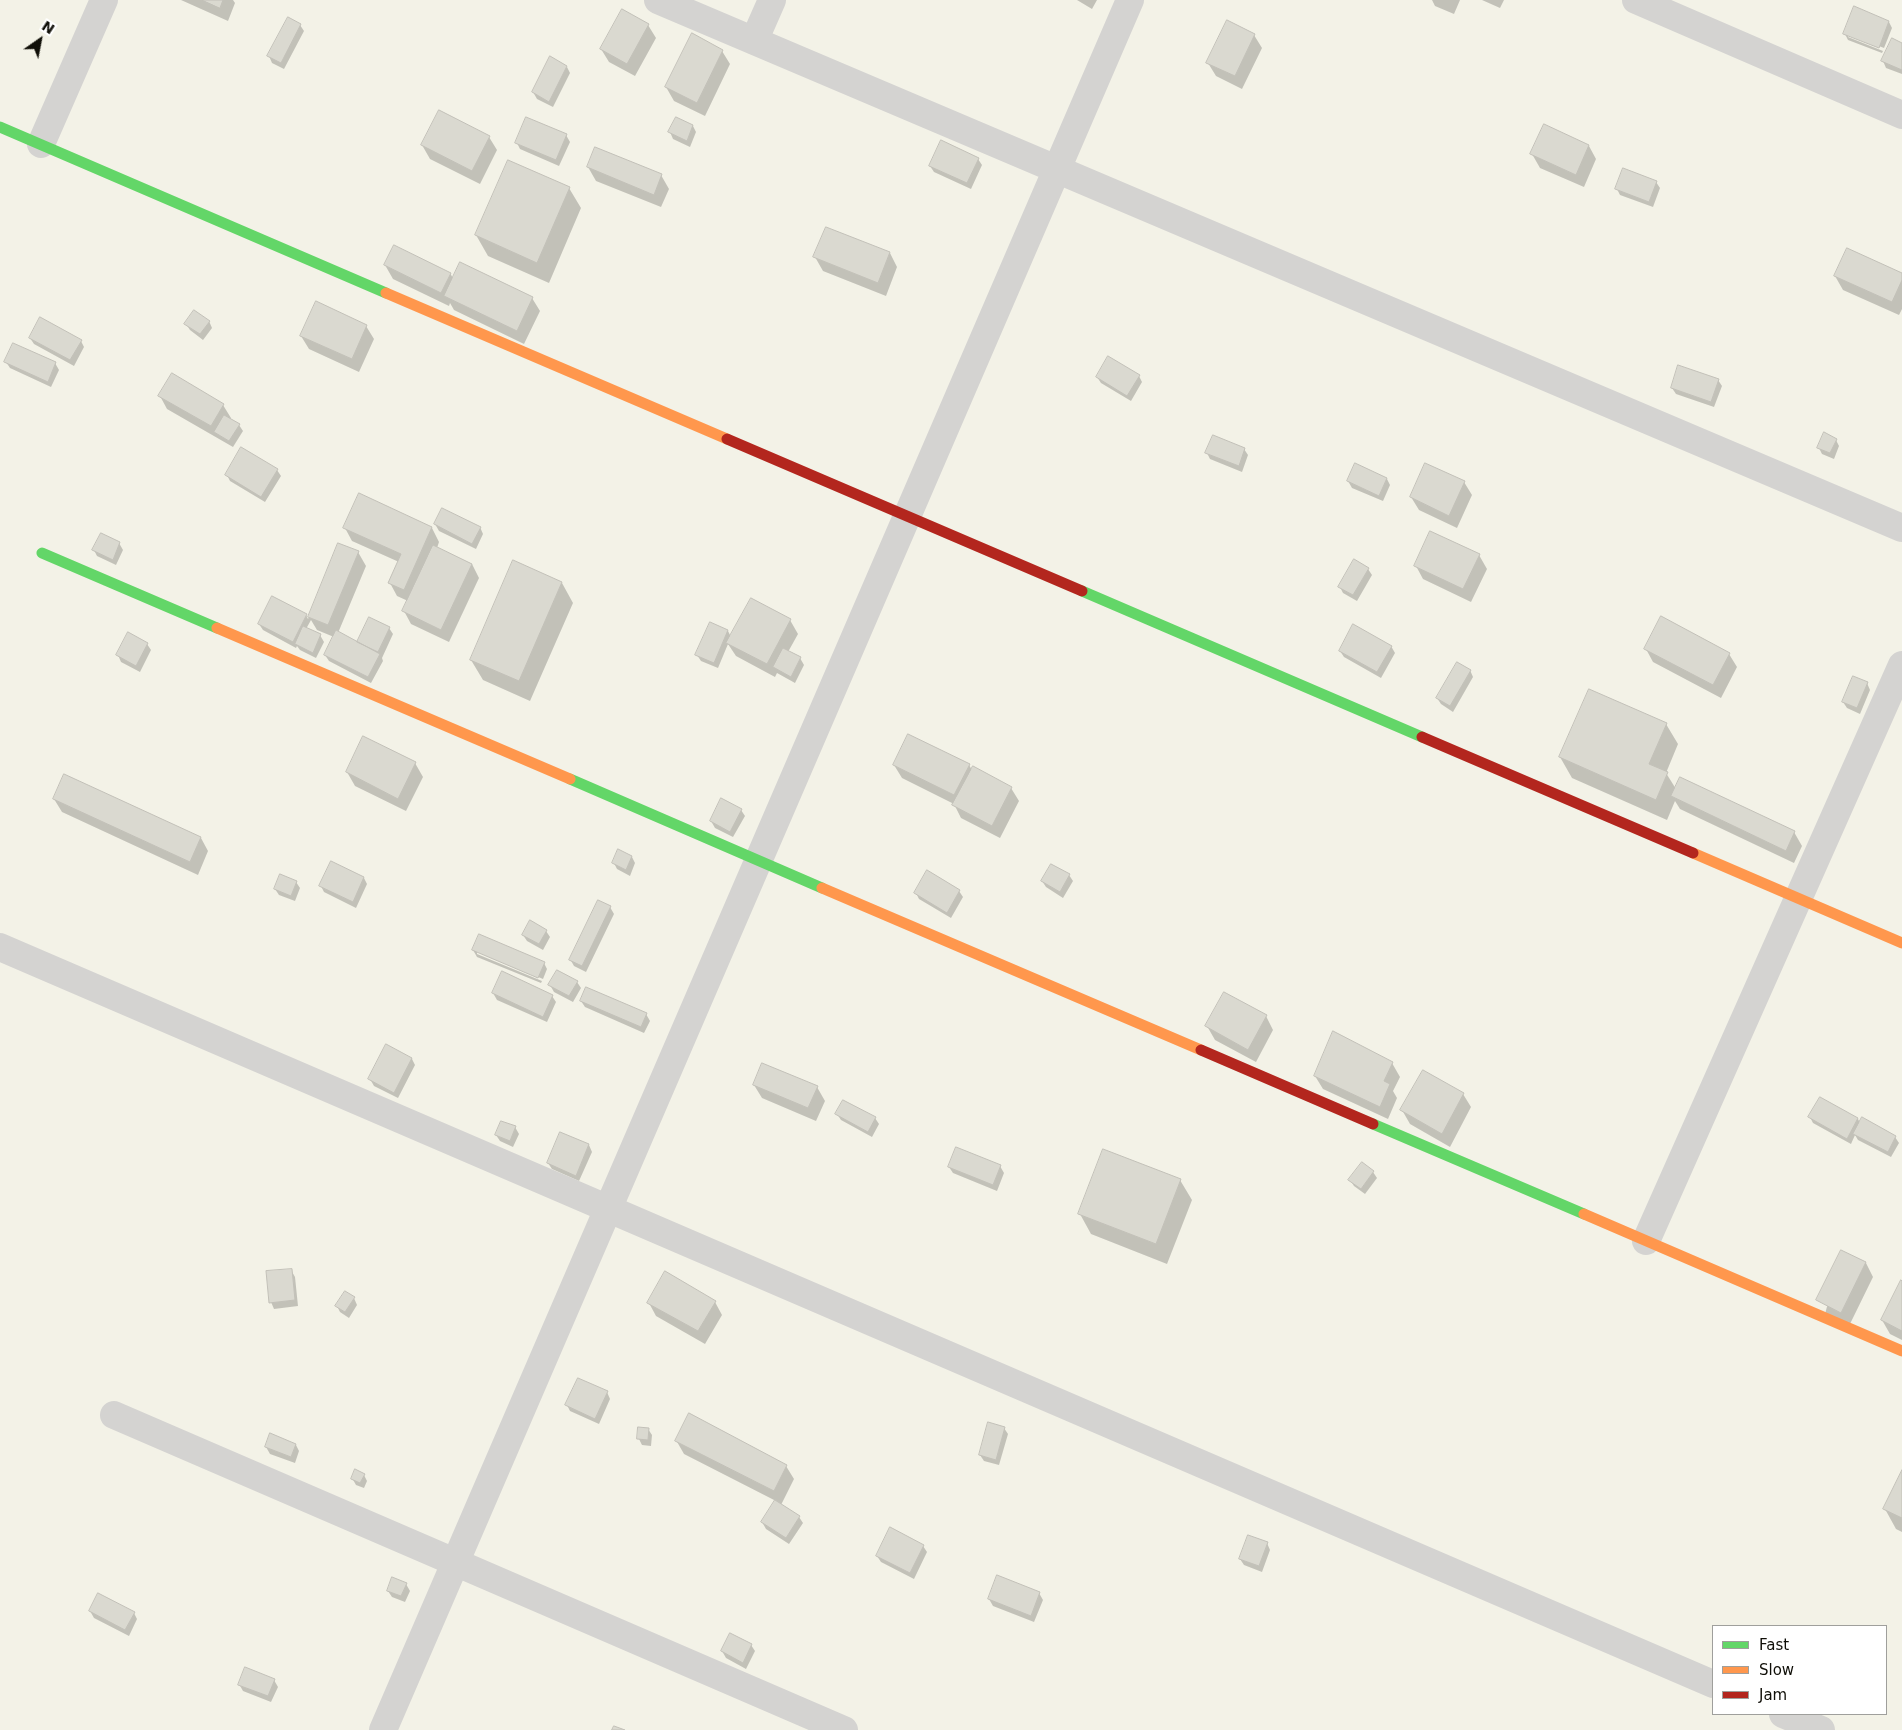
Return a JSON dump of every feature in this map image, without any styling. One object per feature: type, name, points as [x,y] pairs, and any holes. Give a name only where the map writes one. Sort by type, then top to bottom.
[{"type":"street","points":[[41,144],[104,0]]},
{"type":"street","points":[[658,0],[1902,528]]},
{"type":"street","points":[[754,41],[772,0]]},
{"type":"street","points":[[383,1730],[1130,0]]},
{"type":"street","points":[[1636,0],[1902,115]]},
{"type":"street","points":[[0,127],[1902,943]]},
{"type":"street","points":[[42,553],[1902,1351]]},
{"type":"street","points":[[1646,1241],[1902,665]]},
{"type":"street","points":[[0,947],[1712,1684]]},
{"type":"street","points":[[114,1415],[844,1730]]},
{"type":"street","points":[[1785,1715],[1821,1730]]},
{"type":"building","points":[[202,0],[223,0],[220,8]]},
{"type":"building","points":[[1854,6],[1889,21],[1879,48],[1843,34]]},
{"type":"building","points":[[622,9],[649,24],[627,64],[600,49]]},
{"type":"building","points":[[288,17],[301,24],[281,63],[267,56]]},
{"type":"building","points":[[1227,20],[1255,34],[1235,76],[1206,63]]},
{"type":"building","points":[[692,33],[723,50],[697,103],[665,87]]},
{"type":"building","points":[[1892,38],[1902,43],[1902,70],[1881,61]]},
{"type":"building","points":[[550,56],[567,66],[549,102],[532,92]]},
{"type":"building","points":[[439,110],[490,136],[472,171],[421,145]]},
{"type":"building","points":[[526,117],[567,134],[556,160],[515,143]]},
{"type":"building","points":[[676,117],[693,125],[687,141],[668,132]]},
{"type":"building","points":[[1544,124],[1589,145],[1576,175],[1530,154]]},
{"type":"building","points":[[941,140],[979,158],[967,183],[929,166]]},
{"type":"building","points":[[595,147],[662,174],[654,195],[587,167]]},
{"type":"building","points":[[508,160],[570,187],[537,263],[475,235]]},
{"type":"building","points":[[1623,168],[1657,181],[1649,202],[1615,189]]},
{"type":"building","points":[[826,227],[890,252],[878,283],[813,257]]},
{"type":"building","points":[[394,245],[451,273],[441,293],[384,265]]},
{"type":"building","points":[[1847,248],[1902,273],[1902,280],[1892,302],[1834,276]]},
{"type":"building","points":[[460,262],[533,297],[517,331],[444,296]]},
{"type":"building","points":[[316,301],[367,325],[352,359],[300,336]]},
{"type":"building","points":[[194,310],[210,321],[200,334],[184,324]]},
{"type":"building","points":[[40,317],[82,340],[70,360],[29,338]]},
{"type":"building","points":[[13,343],[56,362],[48,382],[4,362]]},
{"type":"building","points":[[1108,356],[1140,375],[1127,396],[1096,377]]},
{"type":"building","points":[[1678,365],[1719,379],[1711,402],[1671,388]]},
{"type":"building","points":[[172,373],[224,404],[211,426],[158,396]]},
{"type":"building","points":[[224,415],[240,424],[229,441],[214,432]]},
{"type":"building","points":[[1824,432],[1837,439],[1830,453],[1817,448]]},
{"type":"building","points":[[1213,435],[1245,448],[1239,466],[1205,453]]},
{"type":"building","points":[[241,447],[278,469],[261,497],[225,475]]},
{"type":"building","points":[[1355,463],[1387,478],[1379,496],[1347,481]]},
{"type":"building","points":[[1425,463],[1465,481],[1449,516],[1410,497]]},
{"type":"building","points":[[359,493],[432,527],[404,590],[388,583],[401,554],[343,528]]},
{"type":"building","points":[[442,508],[481,527],[472,544],[434,524]]},
{"type":"building","points":[[1430,531],[1480,554],[1463,589],[1414,566]]},
{"type":"building","points":[[101,533],[120,542],[113,560],[92,550]]},
{"type":"building","points":[[338,543],[359,551],[328,625],[308,617]]},
{"type":"building","points":[[433,545],[472,564],[441,630],[402,611]]},
{"type":"building","points":[[1354,559],[1369,568],[1353,595],[1338,587]]},
{"type":"building","points":[[513,560],[562,582],[519,681],[470,660]]},
{"type":"building","points":[[272,596],[307,614],[293,642],[258,624]]},
{"type":"building","points":[[751,598],[791,619],[767,664],[726,643]]},
{"type":"building","points":[[1661,616],[1730,653],[1713,685],[1644,649]]},
{"type":"building","points":[[369,617],[390,627],[378,652],[357,642]]},
{"type":"building","points":[[710,622],[728,630],[714,663],[695,655]]},
{"type":"building","points":[[1353,624],[1392,646],[1377,672],[1339,651]]},
{"type":"building","points":[[303,626],[321,634],[313,653],[295,644]]},
{"type":"building","points":[[336,630],[380,654],[368,677],[324,655]]},
{"type":"building","points":[[128,632],[148,643],[136,666],[116,655]]},
{"type":"building","points":[[783,648],[801,657],[791,677],[773,667]]},
{"type":"building","points":[[1457,662],[1471,670],[1450,706],[1436,698]]},
{"type":"building","points":[[1853,676],[1868,682],[1857,708],[1842,702]]},
{"type":"building","points":[[1589,689],[1667,723],[1649,764],[1668,772],[1656,800],[1559,757]]},
{"type":"building","points":[[908,734],[970,764],[954,795],[893,765]]},
{"type":"building","points":[[363,736],[416,762],[398,799],[346,772]]},
{"type":"building","points":[[973,766],[1012,787],[992,826],[952,805]]},
{"type":"building","points":[[64,774],[201,837],[190,862],[53,799]]},
{"type":"building","points":[[1680,777],[1795,831],[1786,851],[1671,796]]},
{"type":"building","points":[[721,798],[742,809],[730,832],[710,821]]},
{"type":"building","points":[[618,849],[632,856],[626,870],[612,863]]},
{"type":"building","points":[[331,861],[364,877],[353,902],[319,886]]},
{"type":"building","points":[[1051,864],[1070,874],[1060,892],[1041,881]]},
{"type":"building","points":[[927,870],[960,890],[947,913],[914,893]]},
{"type":"building","points":[[280,874],[297,881],[291,896],[274,889]]},
{"type":"building","points":[[598,900],[611,906],[582,966],[569,960]]},
{"type":"building","points":[[530,920],[547,930],[539,944],[522,935]]},
{"type":"building","points":[[479,934],[545,962],[538,978],[472,950]]},
{"type":"building","points":[[557,970],[578,981],[569,996],[548,985]]},
{"type":"building","points":[[502,971],[553,995],[543,1017],[492,993]]},
{"type":"building","points":[[586,987],[647,1013],[641,1027],[580,1001]]},
{"type":"building","points":[[1224,992],[1267,1015],[1248,1050],[1205,1026]]},
{"type":"building","points":[[1333,1031],[1393,1062],[1384,1081],[1390,1084],[1380,1107],[1314,1076]]},
{"type":"building","points":[[386,1044],[412,1058],[394,1093],[368,1079]]},
{"type":"building","points":[[762,1063],[818,1086],[808,1108],[753,1085]]},
{"type":"building","points":[[1423,1070],[1464,1093],[1442,1134],[1400,1110]]},
{"type":"building","points":[[1820,1097],[1858,1118],[1847,1139],[1808,1117]]},
{"type":"building","points":[[843,1100],[876,1117],[868,1132],[835,1114]]},
{"type":"building","points":[[1862,1117],[1896,1136],[1888,1152],[1853,1134]]},
{"type":"building","points":[[501,1121],[516,1126],[510,1141],[495,1135]]},
{"type":"building","points":[[560,1132],[589,1144],[576,1176],[547,1163]]},
{"type":"building","points":[[956,1147],[1001,1165],[993,1185],[948,1167]]},
{"type":"building","points":[[1103,1149],[1181,1179],[1156,1244],[1078,1214]]},
{"type":"building","points":[[1362,1162],[1374,1171],[1361,1189],[1348,1180]]},
{"type":"building","points":[[1841,1250],[1866,1262],[1841,1313],[1816,1300]]},
{"type":"building","points":[[292,1269],[295,1300],[269,1303],[266,1271]]},
{"type":"building","points":[[665,1271],[716,1301],[698,1331],[647,1303]]},
{"type":"building","points":[[1902,1281],[1902,1331],[1881,1320]]},
{"type":"building","points":[[345,1291],[355,1297],[345,1312],[335,1306]]},
{"type":"building","points":[[578,1378],[608,1391],[595,1419],[565,1405]]},
{"type":"building","points":[[689,1413],[787,1465],[774,1491],[675,1441]]},
{"type":"building","points":[[988,1422],[1005,1427],[996,1460],[979,1455]]},
{"type":"building","points":[[638,1427],[649,1428],[648,1440],[637,1439]]},
{"type":"building","points":[[270,1433],[296,1444],[291,1457],[265,1447]]},
{"type":"building","points":[[355,1469],[365,1474],[360,1483],[351,1479]]},
{"type":"building","points":[[1902,1470],[1902,1518],[1883,1509]]},
{"type":"building","points":[[775,1500],[800,1516],[786,1538],[761,1522]]},
{"type":"building","points":[[890,1527],[924,1545],[910,1573],[876,1556]]},
{"type":"building","points":[[1248,1535],[1268,1542],[1259,1566],[1239,1559]]},
{"type":"building","points":[[997,1575],[1040,1592],[1031,1616],[988,1599]]},
{"type":"building","points":[[392,1577],[407,1583],[401,1596],[387,1591]]},
{"type":"building","points":[[98,1593],[135,1612],[125,1630],[89,1611]]},
{"type":"building","points":[[730,1633],[752,1644],[743,1663],[721,1651]]},
{"type":"building","points":[[245,1667],[275,1679],[268,1696],[238,1685]]},
{"type":"building","points":[[614,1726],[625,1730],[612,1730]]},
{"type":"traffic: fast","points":[[0,127],[386,293]]},
{"type":"traffic: fast","points":[[42,553],[217,628]]},
{"type":"traffic: fast","points":[[1082,591],[1422,737]]},
{"type":"traffic: fast","points":[[570,779],[822,888]]},
{"type":"traffic: fast","points":[[1373,1124],[1584,1214]]},
{"type":"traffic: slow","points":[[386,293],[727,439]]},
{"type":"traffic: slow","points":[[217,628],[570,779]]},
{"type":"traffic: slow","points":[[1693,853],[1902,943]]},
{"type":"traffic: slow","points":[[822,888],[1201,1050]]},
{"type":"traffic: slow","points":[[1584,1214],[1902,1351]]},
{"type":"traffic: jam","points":[[727,439],[1082,591]]},
{"type":"traffic: jam","points":[[1422,737],[1693,853]]},
{"type":"traffic: jam","points":[[1201,1050],[1373,1124]]}]
